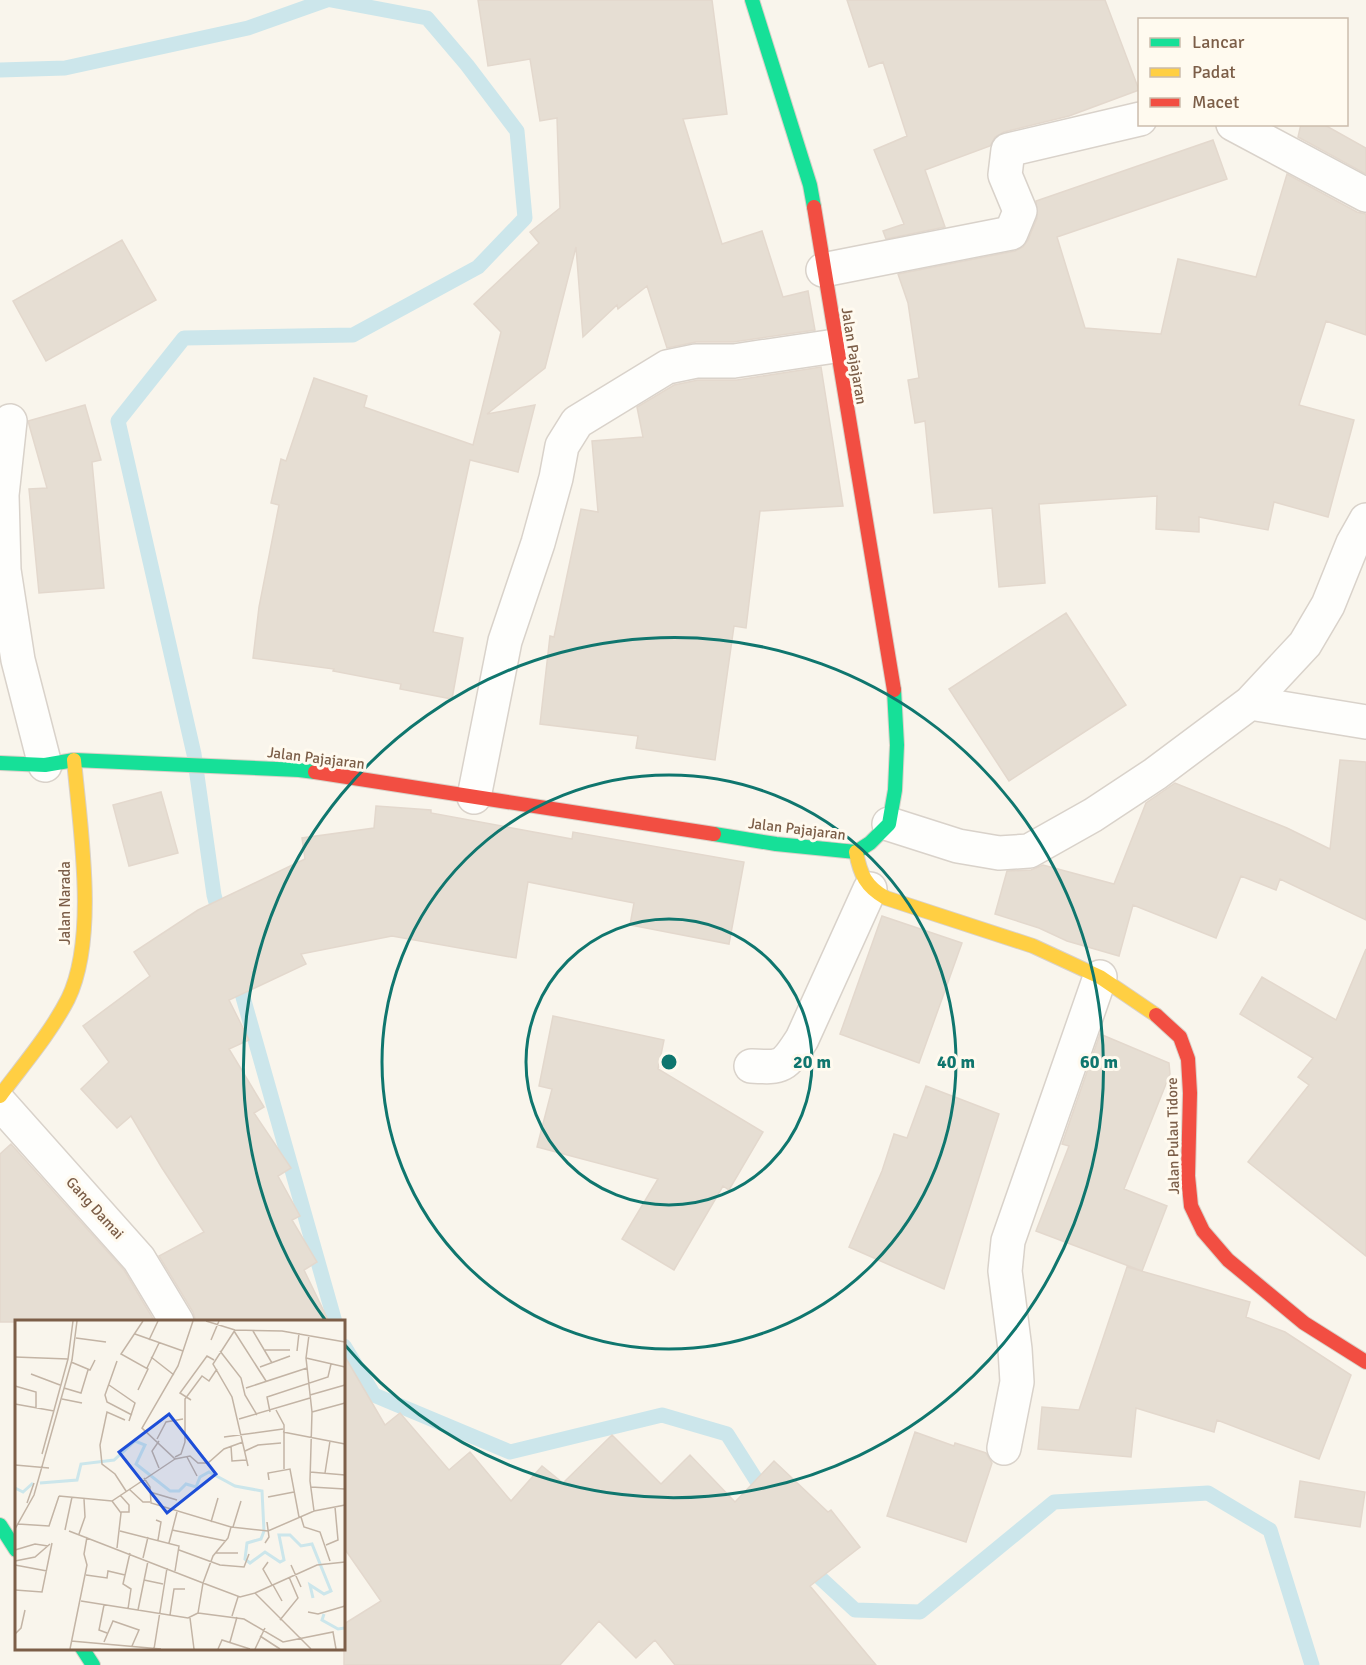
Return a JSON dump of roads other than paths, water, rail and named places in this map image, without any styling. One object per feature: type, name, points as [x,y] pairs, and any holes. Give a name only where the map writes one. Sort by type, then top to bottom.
[{"type":"main road","name":"Jalan Pajajaran","points":[[0,763],[178,764],[299,770],[776,844],[856,852],[870,843],[889,824],[895,790],[897,745],[894,684],[835,346],[810,185],[752,0]]},
{"type":"main road","name":"Jalan Narada","points":[[0,1096],[38,1045],[68,998],[82,949],[84,881],[60,762]]},
{"type":"main road","points":[[856,852],[861,875],[870,889]]},
{"type":"main road","name":"Jalan Pulau Tidore","points":[[870,889],[886,898],[1033,946],[1100,977],[1162,1019],[1180,1037],[1188,1059],[1190,1093],[1188,1176],[1191,1206],[1203,1232],[1228,1260],[1304,1323],[1366,1362]]},
{"type":"main road","points":[[0,1525],[15,1548]]},
{"type":"main road","points":[[83,1650],[93,1665]]},
{"type":"street","points":[[823,270],[1011,233],[1020,211],[1005,175],[1008,150],[1138,119]]},
{"type":"street","points":[[1237,126],[1366,195]]},
{"type":"street","points":[[474,797],[505,641],[538,543],[556,478],[562,446],[577,422],[667,367],[696,361],[734,361],[835,346]]},
{"type":"street","points":[[10,421],[2,495],[4,570],[18,660],[60,762]]},
{"type":"street","points":[[889,824],[958,846],[999,853],[1029,851],[1084,820],[1155,774],[1250,703],[1305,644],[1328,605],[1353,543],[1366,520]]},
{"type":"street","points":[[1250,703],[1366,722]]},
{"type":"street","points":[[751,1066],[776,1067],[790,1058],[802,1040],[870,889]]},
{"type":"street","points":[[1004,1448],[1017,1382],[1016,1349],[1005,1271],[1008,1240],[1100,977]]},
{"type":"street","name":"Gang Damai","points":[[0,1103],[140,1258],[176,1320]]},
{"type":"waterway","points":[[0,70],[65,68],[248,28],[327,0]]},
{"type":"waterway","points":[[221,921],[214,895],[194,754],[118,421],[184,338],[353,335],[478,267],[525,218],[517,131],[467,65],[427,18],[331,0]]},
{"type":"waterway","points":[[237,976],[334,1320]]},
{"type":"waterway","points":[[345,1348],[374,1395],[510,1452],[662,1415],[727,1434],[767,1497]]},
{"type":"waterway","points":[[809,1563],[815,1573],[855,1610],[920,1612],[1054,1502],[1208,1493],[1270,1530],[1312,1665]]}]
